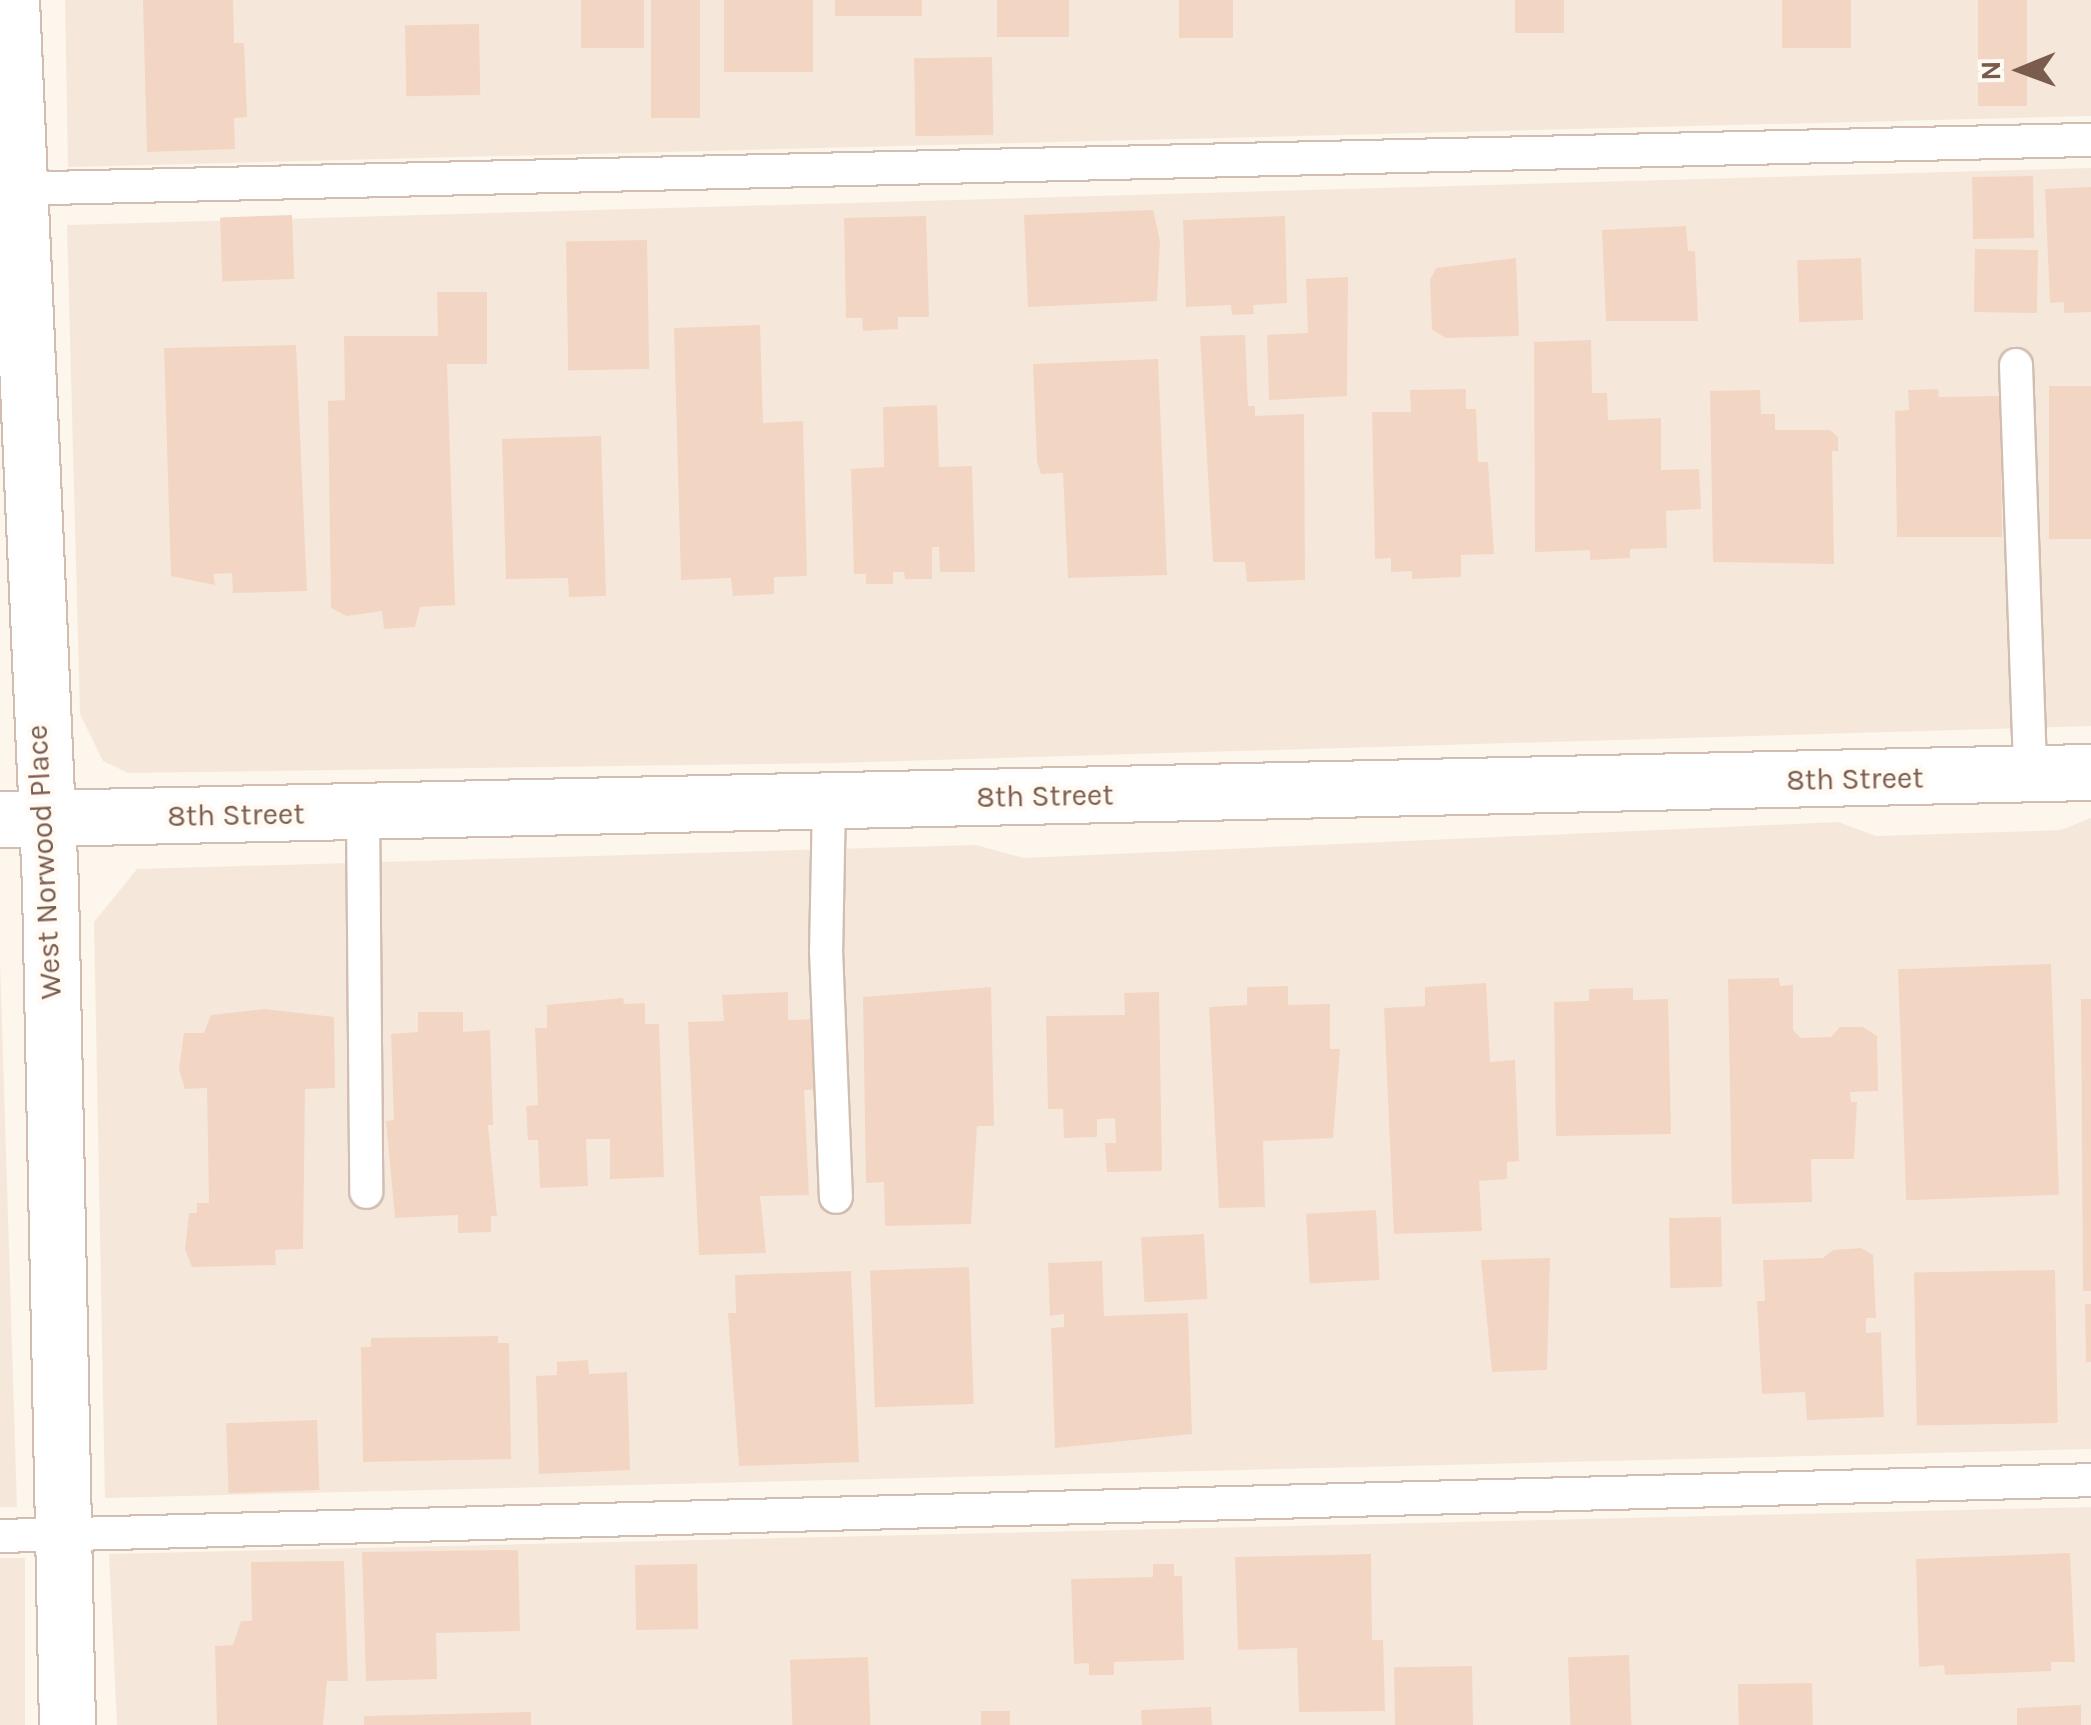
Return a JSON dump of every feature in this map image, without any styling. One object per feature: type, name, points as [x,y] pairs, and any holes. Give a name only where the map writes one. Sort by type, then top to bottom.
[{"type":"street","name":"West Norwood Place","points":[[12,0],[9,189],[23,818],[67,1725]]},
{"type":"street","name":"8th Street","points":[[23,818],[2091,772]]},
{"type":"lane","points":[[9,189],[2091,140]]},
{"type":"lane","points":[[2016,365],[2030,774]]},
{"type":"lane","points":[[830,800],[826,950],[836,1197]]},
{"type":"lane","points":[[363,812],[366,1192]]},
{"type":"lane","points":[[0,1536],[2091,1480]]},
{"type":"shaded area","points":[[65,0],[2091,0],[2091,116],[68,167]]},
{"type":"shaded area","points":[[2091,168],[2091,726],[833,763],[128,773],[103,761],[80,714],[67,225]]},
{"type":"shaded area","points":[[2091,818],[2091,1449],[105,1498],[94,922],[137,869],[976,845],[1024,858],[1838,822],[1876,836],[2061,830]]},
{"type":"shaded area","points":[[0,960],[17,1507],[0,1507]]},
{"type":"shaded area","points":[[2091,1507],[2091,1725],[117,1725],[109,1554]]},
{"type":"shaded area","points":[[0,1558],[25,1558],[25,1725],[0,1725]]},
{"type":"building","points":[[143,0],[233,0],[234,43],[244,43],[247,117],[234,118],[235,149],[147,152]]},
{"type":"building","points":[[581,0],[644,0],[644,48],[581,48]]},
{"type":"building","points":[[651,0],[700,0],[700,118],[651,118]]},
{"type":"building","points":[[724,0],[813,0],[813,72],[724,72]]},
{"type":"building","points":[[835,0],[922,0],[922,16],[835,16]]},
{"type":"building","points":[[997,0],[1069,0],[1069,37],[997,37]]},
{"type":"building","points":[[1179,0],[1233,0],[1233,38],[1179,38]]},
{"type":"building","points":[[1515,0],[1564,0],[1564,33],[1515,33]]},
{"type":"building","points":[[1782,0],[1851,0],[1851,48],[1782,48]]},
{"type":"building","points":[[1978,0],[2027,0],[2027,106],[1978,106]]},
{"type":"building","points":[[479,24],[480,95],[406,96],[405,25]]},
{"type":"building","points":[[992,57],[993,135],[915,136],[914,58]]},
{"type":"building","points":[[2033,176],[2034,238],[1973,239],[1972,177]]},
{"type":"building","points":[[2091,187],[2091,312],[2064,313],[2064,302],[2050,303],[2045,189]]},
{"type":"building","points":[[1153,210],[1160,241],[1157,301],[1028,307],[1024,215]]},
{"type":"building","points":[[292,215],[294,279],[222,281],[220,218]]},
{"type":"building","points":[[926,216],[929,317],[898,317],[898,329],[863,331],[862,318],[846,318],[844,218]]},
{"type":"building","points":[[1285,216],[1287,303],[1253,305],[1254,314],[1232,315],[1231,305],[1186,307],[1183,220]]},
{"type":"building","points":[[1686,226],[1688,251],[1695,251],[1698,321],[1606,321],[1602,230]]},
{"type":"building","points":[[647,240],[649,369],[568,370],[566,241]]},
{"type":"building","points":[[1975,249],[2038,250],[2037,313],[1974,312]]},
{"type":"building","points":[[1516,258],[1519,336],[1446,338],[1432,330],[1430,280],[1436,268]]},
{"type":"building","points":[[1861,258],[1863,320],[1799,322],[1797,260]]},
{"type":"building","points":[[1348,277],[1347,396],[1269,400],[1267,335],[1308,333],[1306,279]]},
{"type":"building","points":[[437,292],[487,292],[487,364],[447,364],[455,605],[420,607],[415,627],[384,629],[382,611],[347,616],[331,608],[328,401],[345,400],[344,336],[438,336]]},
{"type":"building","points":[[760,325],[763,423],[803,421],[807,576],[774,577],[774,594],[733,596],[731,578],[681,580],[674,328]]},
{"type":"building","points":[[1245,335],[1248,406],[1255,406],[1255,416],[1304,414],[1305,580],[1247,582],[1245,562],[1213,562],[1200,336]]},
{"type":"building","points":[[1591,340],[1592,393],[1607,393],[1608,420],[1661,418],[1661,470],[1699,469],[1701,509],[1666,511],[1667,548],[1630,549],[1630,558],[1590,560],[1590,550],[1535,552],[1534,342]]},
{"type":"building","points":[[296,345],[307,591],[233,593],[232,573],[213,574],[215,585],[171,576],[164,348]]},
{"type":"building","points":[[1158,359],[1167,575],[1068,578],[1063,473],[1041,474],[1037,461],[1033,364]]},
{"type":"building","points":[[2049,386],[2091,386],[2091,539],[2049,539]]},
{"type":"building","points":[[1466,389],[1466,409],[1476,409],[1478,462],[1488,462],[1494,554],[1461,555],[1461,577],[1412,579],[1412,571],[1391,572],[1391,558],[1375,559],[1372,412],[1411,412],[1410,390]]},
{"type":"building","points":[[1938,389],[1939,397],[2000,396],[2002,537],[1897,537],[1895,411],[1909,410],[1908,390]]},
{"type":"building","points":[[1760,390],[1761,414],[1775,414],[1775,430],[1830,430],[1838,437],[1838,451],[1832,451],[1834,564],[1713,562],[1710,391]]},
{"type":"building","points":[[937,405],[939,467],[972,466],[975,572],[940,572],[939,547],[932,547],[932,579],[905,579],[904,572],[893,572],[893,584],[866,584],[866,574],[854,574],[851,469],[884,467],[883,407]]},
{"type":"building","points":[[601,436],[606,596],[569,597],[568,578],[506,579],[502,439]]},
{"type":"building","points":[[2051,964],[2059,1195],[1906,1200],[1898,969]]},
{"type":"building","points":[[1779,978],[1780,986],[1793,985],[1793,1030],[1801,1038],[1831,1037],[1840,1027],[1863,1027],[1877,1036],[1878,1091],[1850,1092],[1851,1102],[1857,1102],[1854,1159],[1811,1159],[1812,1202],[1732,1204],[1728,979]]},
{"type":"building","points":[[1486,983],[1490,1062],[1515,1060],[1519,1161],[1507,1162],[1507,1179],[1479,1181],[1482,1231],[1394,1234],[1384,1008],[1425,1006],[1425,987]]},
{"type":"building","points":[[1288,986],[1288,1005],[1330,1004],[1330,1049],[1340,1049],[1333,1138],[1263,1141],[1265,1207],[1219,1208],[1209,1007],[1247,1005],[1247,987]]},
{"type":"building","points":[[991,987],[994,1126],[977,1126],[971,1224],[885,1226],[884,1182],[866,1183],[863,997]]},
{"type":"building","points":[[1633,988],[1633,1000],[1668,999],[1671,1134],[1556,1136],[1554,1002],[1589,1001],[1589,989]]},
{"type":"building","points":[[788,992],[788,1020],[823,1019],[826,1089],[804,1090],[809,1195],[760,1196],[766,1253],[699,1255],[688,1022],[724,1021],[722,995]]},
{"type":"building","points":[[1159,992],[1162,1171],[1107,1172],[1105,1143],[1116,1143],[1115,1118],[1097,1119],[1097,1137],[1064,1138],[1063,1109],[1048,1109],[1046,1016],[1125,1015],[1124,993]]},
{"type":"building","points":[[623,998],[624,1004],[645,1003],[645,1024],[659,1024],[664,1177],[610,1179],[610,1139],[586,1139],[588,1186],[540,1188],[538,1140],[528,1140],[526,1106],[538,1105],[535,1028],[547,1028],[547,1005]]},
{"type":"building","points":[[2081,999],[2091,999],[2091,1291],[2083,1291]]},
{"type":"building","points":[[264,1009],[334,1017],[335,1088],[305,1089],[303,1249],[275,1250],[276,1265],[192,1267],[185,1249],[189,1213],[197,1213],[197,1203],[209,1203],[207,1088],[185,1089],[179,1070],[184,1033],[204,1033],[211,1015]]},
{"type":"building","points":[[418,1012],[463,1012],[463,1032],[490,1030],[493,1125],[488,1125],[497,1216],[491,1216],[491,1232],[458,1233],[458,1215],[395,1218],[386,1121],[394,1120],[391,1034],[418,1032]]},
{"type":"building","points":[[1376,1210],[1380,1280],[1310,1284],[1306,1214]]},
{"type":"building","points":[[1721,1217],[1722,1287],[1670,1288],[1669,1218]]},
{"type":"building","points":[[1204,1234],[1207,1299],[1144,1302],[1141,1237]]},
{"type":"building","points":[[1861,1248],[1873,1255],[1876,1318],[1866,1318],[1866,1333],[1881,1332],[1884,1417],[1807,1420],[1805,1392],[1762,1394],[1757,1301],[1765,1301],[1763,1260],[1823,1258],[1833,1250]]},
{"type":"building","points":[[1550,1258],[1547,1370],[1492,1372],[1481,1260]]},
{"type":"building","points":[[1102,1261],[1104,1316],[1188,1313],[1192,1434],[1055,1448],[1051,1328],[1064,1327],[1064,1314],[1050,1316],[1048,1263]]},
{"type":"building","points":[[969,1267],[974,1404],[875,1407],[870,1270]]},
{"type":"building","points":[[2055,1270],[2058,1423],[1917,1425],[1914,1272]]},
{"type":"building","points":[[851,1271],[859,1462],[739,1466],[728,1313],[736,1313],[735,1275]]},
{"type":"building","points":[[2085,1304],[2091,1304],[2091,1362],[2086,1362]]},
{"type":"building","points":[[498,1336],[498,1343],[509,1343],[511,1459],[363,1462],[361,1347],[371,1347],[371,1338]]},
{"type":"building","points":[[588,1360],[589,1374],[627,1372],[630,1470],[539,1474],[536,1376],[557,1375],[557,1362]]},
{"type":"building","points":[[317,1420],[319,1490],[228,1493],[226,1423]]},
{"type":"building","points":[[518,1550],[520,1631],[436,1633],[437,1679],[366,1681],[362,1552]]},
{"type":"building","points":[[2070,1553],[2075,1662],[2051,1662],[2051,1671],[1945,1675],[1944,1665],[1919,1667],[1916,1559]]},
{"type":"building","points":[[1371,1554],[1372,1640],[1383,1640],[1385,1711],[1299,1712],[1297,1648],[1238,1650],[1235,1557]]},
{"type":"building","points":[[344,1561],[348,1681],[327,1681],[323,1725],[217,1725],[215,1646],[233,1645],[241,1621],[252,1621],[251,1562]]},
{"type":"building","points":[[697,1564],[698,1629],[636,1630],[635,1565]]},
{"type":"building","points":[[1153,1564],[1174,1564],[1174,1576],[1182,1576],[1184,1660],[1114,1662],[1114,1675],[1089,1675],[1089,1663],[1074,1664],[1071,1579],[1153,1577]]},
{"type":"building","points":[[1629,1655],[1631,1725],[1570,1725],[1568,1657]]},
{"type":"building","points":[[868,1657],[870,1725],[792,1725],[790,1660]]},
{"type":"building","points":[[1472,1666],[1473,1725],[1395,1725],[1394,1667]]},
{"type":"building","points":[[1812,1683],[1813,1725],[1739,1725],[1738,1684]]},
{"type":"building","points":[[2081,1705],[2081,1725],[2017,1725],[2017,1708]]},
{"type":"building","points":[[1211,1707],[1212,1725],[1142,1725],[1141,1710]]},
{"type":"building","points":[[981,1711],[1010,1711],[1010,1725],[981,1725]]},
{"type":"building","points":[[531,1712],[531,1725],[364,1725],[364,1716]]}]
